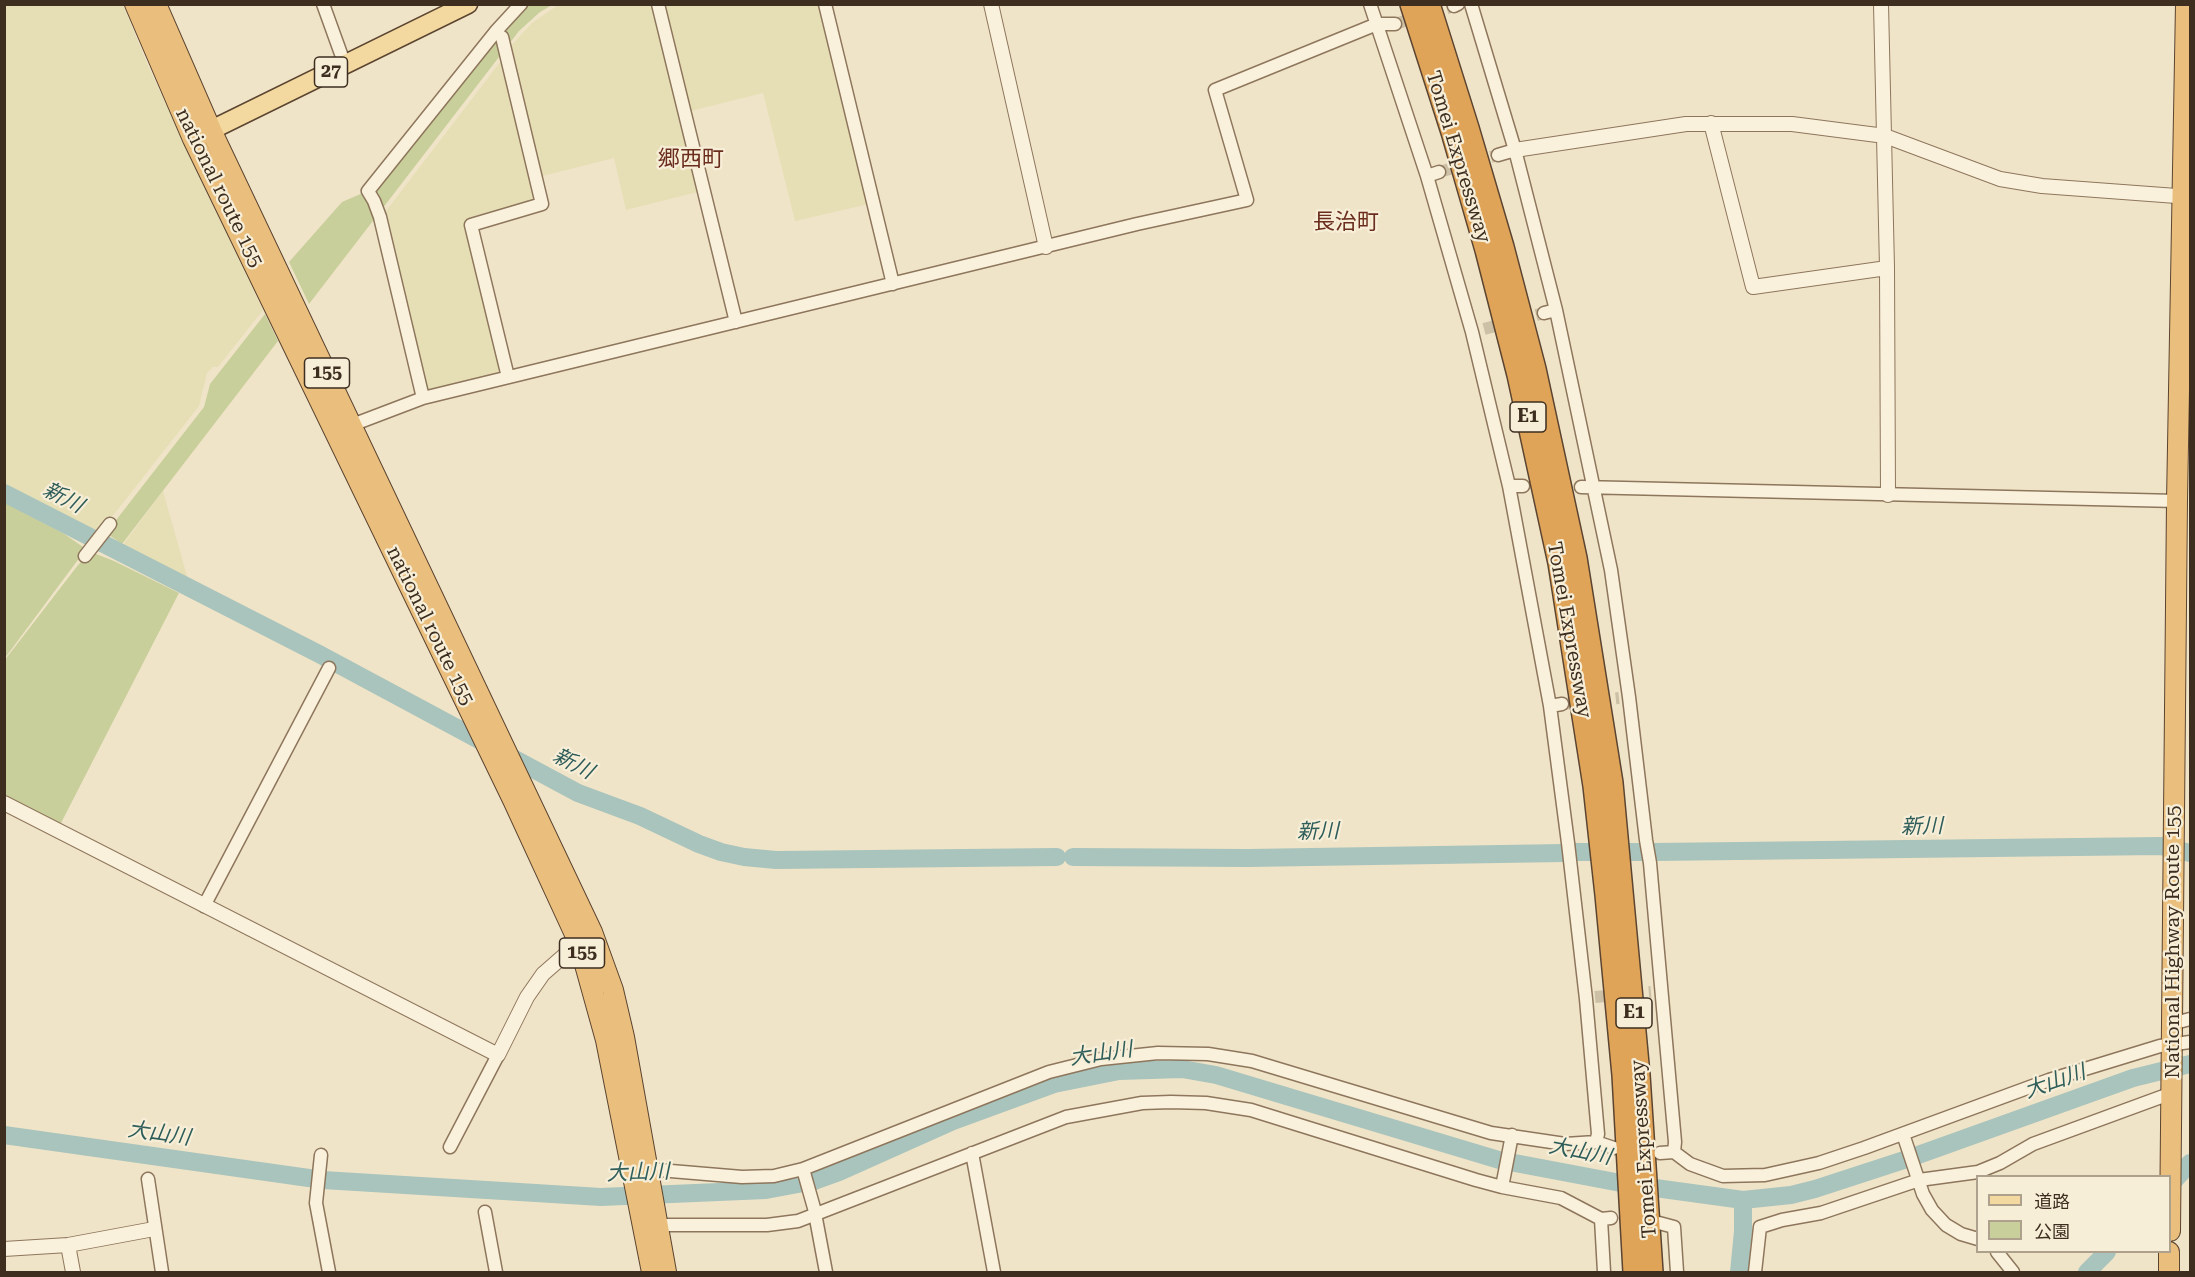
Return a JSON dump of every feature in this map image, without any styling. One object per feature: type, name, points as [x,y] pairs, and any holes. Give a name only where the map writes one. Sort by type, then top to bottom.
[{"type":"highway","name":"national route 155","points":[[135,4],[352,425],[496,746],[586,937]]},
{"type":"highway","name":"national route 155","points":[[156,4],[202,134],[471,711],[524,789],[586,937],[606,1040],[639,1168],[650,1224],[666,1272]]},
{"type":"highway","name":"Tomei Expressway","points":[[1411,4],[1474,207],[1524,398],[1559,562],[1608,838],[1623,1075],[1646,1214],[1652,1272]]},
{"type":"highway","name":"Tomei Expressway","points":[[1429,4],[1503,247],[1556,461],[1576,558],[1612,783],[1608,838]]},
{"type":"highway","name":"National Highway Route 155","points":[[2170,1175],[2172,1093],[2181,1043],[2171,1024],[2182,498],[2186,4]]},
{"type":"highway","name":"Tomei Expressway","points":[[1634,1272],[1646,1214]]},
{"type":"highway","name":"national route 155","points":[[650,1224],[652,1272]]},
{"type":"highway","points":[[2169,1253],[2169,1272]]},
{"type":"main road","name":"27","points":[[202,134],[468,4]]},
{"type":"street","points":[[323,4],[345,65]]},
{"type":"street","points":[[423,398],[380,217],[368,191],[520,4]]},
{"type":"street","points":[[658,4],[736,322]]},
{"type":"street","points":[[825,4],[893,284]]},
{"type":"street","points":[[991,4],[1046,247]]},
{"type":"street","points":[[1370,4],[1433,174],[1478,330],[1556,705],[1591,998],[1598,1134],[1596,1142]]},
{"type":"street","points":[[1471,4],[1515,150],[1550,311],[1594,487],[1611,570],[1624,698],[1650,864],[1657,991],[1675,1142],[1674,1152]]},
{"type":"street","points":[[1881,4],[1887,268],[1888,495]]},
{"type":"street","points":[[352,425],[423,398],[1247,200],[1215,90],[1377,24],[1395,24]]},
{"type":"street","points":[[502,37],[542,204],[471,225],[508,377]]},
{"type":"street","points":[[1711,123],[1753,287],[1887,268]]},
{"type":"street","points":[[1498,155],[1515,150],[1665,127],[1711,123],[1792,124],[1885,136],[2000,179],[2042,186],[2186,197]]},
{"type":"street","points":[[1509,486],[1523,486]]},
{"type":"street","points":[[1581,487],[1888,495],[2182,498]]},
{"type":"street","points":[[85,556],[110,524]]},
{"type":"street","points":[[204,906],[329,668]]},
{"type":"street","points":[[4,803],[498,1055]]},
{"type":"street","points":[[450,1147],[527,997],[543,974],[586,937]]},
{"type":"street","points":[[2171,1024],[2190,1018]]},
{"type":"street","points":[[639,1168],[742,1177],[804,1172],[1049,1072],[1101,1059],[1158,1053],[1208,1054],[1252,1061],[1444,1120],[1511,1138],[1566,1144],[1596,1142],[1637,1154],[1674,1152],[1690,1164],[1723,1176],[1765,1175],[1819,1163],[1905,1139],[2049,1080],[2160,1046],[2181,1043]]},
{"type":"street","points":[[1755,1272],[1760,1227],[1782,1220],[1821,1213],[1918,1178],[1978,1172],[2000,1163],[2033,1144],[2172,1093]]},
{"type":"street","points":[[650,1224],[767,1225],[798,1221],[815,1212],[1066,1117],[1094,1110],[1142,1103],[1206,1103],[1251,1110],[1503,1185],[1561,1198],[1606,1219],[1604,1272]]},
{"type":"street","points":[[1503,1185],[1511,1138]]},
{"type":"street","points":[[1905,1139],[1932,1210],[1946,1225],[1961,1234],[1976,1239]]},
{"type":"street","points":[[972,1153],[994,1272]]},
{"type":"street","points":[[321,1159],[316,1198],[329,1272]]},
{"type":"street","points":[[804,1172],[815,1212],[826,1272]]},
{"type":"street","points":[[148,1179],[162,1272]]},
{"type":"street","points":[[484,1212],[496,1272]]},
{"type":"street","points":[[1646,1214],[1674,1227],[1677,1272]]},
{"type":"street","points":[[4,1249],[68,1245],[154,1229]]},
{"type":"street","points":[[68,1245],[73,1272]]},
{"type":"street","points":[[1999,1253],[2013,1272]]},
{"type":"shaded area","points":[[4,5],[123,5],[149,68],[263,310],[218,367],[213,367],[207,373],[199,406],[101,531],[84,526],[5,486]]},
{"type":"shaded area","points":[[558,5],[656,5],[701,191],[626,210],[614,158],[539,177],[508,49],[532,23]]},
{"type":"shaded area","points":[[661,5],[820,5],[869,204],[795,221],[763,93],[687,112]]},
{"type":"shaded area","points":[[504,57],[538,201],[465,221],[502,373],[425,393],[383,215]]},
{"type":"shaded area","points":[[163,491],[187,576],[186,579],[122,546]]},
{"type":"green space","points":[[524,5],[552,5],[540,12],[519,31],[309,304],[289,262],[342,202],[372,189]]},
{"type":"green space","points":[[265,314],[278,341],[122,544],[106,533],[204,407],[210,384]]},
{"type":"green space","points":[[5,503],[63,533],[86,549],[5,658]]},
{"type":"green space","points":[[91,552],[179,593],[60,825],[5,797],[4,661],[78,565]]},
{"type":"waterway","name":"新川","points":[[4,493],[319,654],[578,793],[640,816],[721,852],[776,860],[1057,857]]},
{"type":"waterway","name":"新川","points":[[1653,852],[2161,846],[2190,853]]},
{"type":"waterway","name":"新川","points":[[1575,852],[1644,852]]},
{"type":"waterway","name":"新川","points":[[1073,857],[1248,858],[1564,853]]},
{"type":"waterway","name":"大山川","points":[[4,1135],[323,1180],[601,1197],[766,1190],[814,1181],[839,1172],[953,1121],[1054,1084],[1119,1071],[1182,1069],[1216,1075],[1499,1160],[1626,1184],[1743,1200],[1791,1195],[1815,1189],[1907,1159],[2133,1078],[2190,1064]]},
{"type":"waterway","points":[[2171,1184],[2190,1163]]},
{"type":"waterway","points":[[1739,1272],[1743,1200]]},
{"type":"waterway","points":[[2087,1272],[2106,1253]]},
{"type":"tunnel","points":[[1395,24],[1454,6]]},
{"type":"tunnel","points":[[1439,172],[1498,155]]},
{"type":"tunnel","points":[[1484,329],[1544,313]]},
{"type":"tunnel","points":[[1562,704],[1619,698]]},
{"type":"tunnel","points":[[1595,997],[1651,992]]},
{"type":"district","name":"郷西町","points":[[691,160]]},
{"type":"district","name":"長治町","points":[[1346,223]]}]
